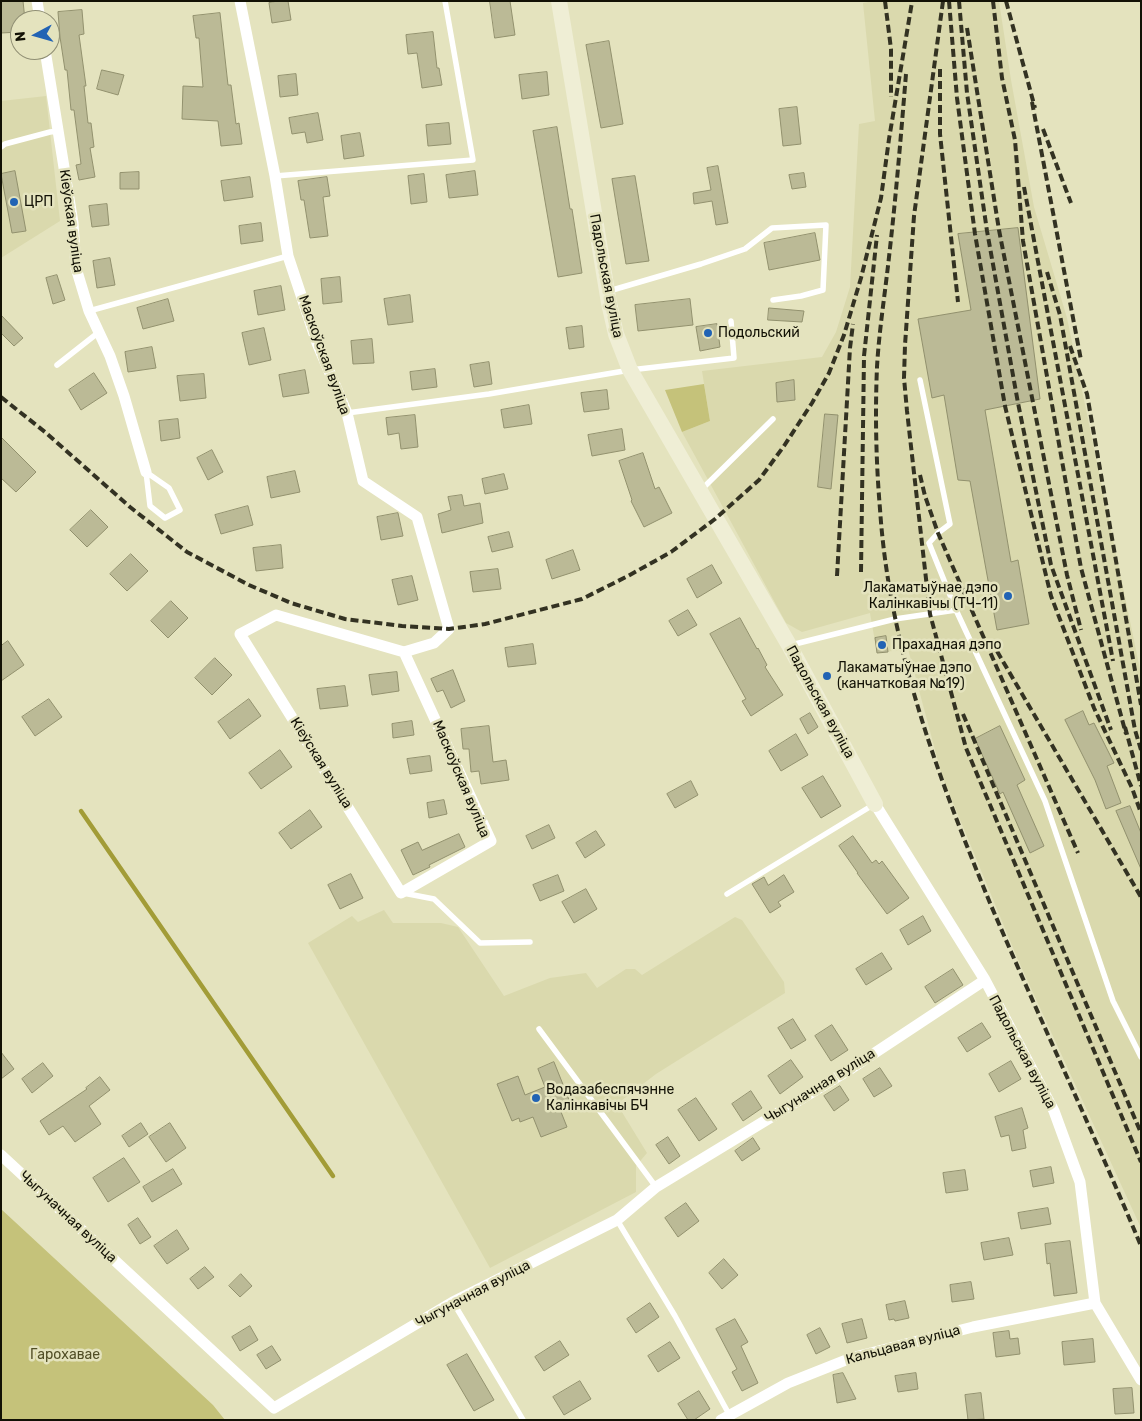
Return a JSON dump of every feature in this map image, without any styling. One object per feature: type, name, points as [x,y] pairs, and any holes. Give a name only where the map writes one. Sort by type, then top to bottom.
[{"type":"street","name":"Маскоўская вуліца","points":[[240,1],[288,256],[317,343],[346,413],[363,481],[417,517],[449,629],[434,644],[404,652],[491,841],[401,893]]},
{"type":"street","name":"Падольская вуліца","points":[[559,1],[607,291],[616,334],[630,370],[789,645],[875,804],[984,980],[1054,1111],[1080,1182],[1095,1303],[1141,1380]]},
{"type":"street","name":"Кіеўская вуліца","points":[[47,60],[73,223],[76,268],[89,310],[110,356],[124,396],[146,472]]},
{"type":"street","name":"Кіеўская вуліца","points":[[401,893],[240,634],[276,615],[404,652]]},
{"type":"street","name":"Чыгуначная вуліца","points":[[1,1155],[274,1408],[453,1302],[617,1220],[656,1186],[852,1068],[984,980]]},
{"type":"street","name":"Кальцавая вуліца","points":[[727,1418],[788,1383],[851,1358],[973,1326],[1095,1303]]},
{"type":"lane","points":[[274,176],[473,160],[445,1]]},
{"type":"lane","points":[[1,147],[4,144],[59,131]]},
{"type":"lane","points":[[607,291],[701,264],[745,249],[772,228],[826,225],[823,290],[801,296],[773,300]]},
{"type":"lane","points":[[89,310],[288,256]]},
{"type":"lane","points":[[346,413],[489,394],[630,370],[734,358],[731,321]]},
{"type":"lane","points":[[57,364],[99,332]]},
{"type":"lane","points":[[920,380],[950,524],[929,543],[956,610],[1045,801],[1113,1000],[1141,1057]]},
{"type":"lane","points":[[700,492],[773,419]]},
{"type":"lane","points":[[146,472],[169,488],[180,510],[165,518],[150,506],[146,472]]},
{"type":"lane","points":[[789,645],[895,619],[956,610]]},
{"type":"lane","points":[[727,894],[875,804]]},
{"type":"lane","points":[[401,893],[434,899],[480,942],[530,942]]},
{"type":"lane","points":[[539,1029],[656,1186]]},
{"type":"lane","points":[[617,1220],[675,1316],[727,1418]]},
{"type":"lane","points":[[453,1302],[523,1420]]},
{"type":"shaded area","name":"Лакаматыўнае дэпо Калінкавічы (ТЧ-11)","points":[[874,1],[999,1],[1034,207],[1067,318],[1141,674],[1141,1228],[1018,960],[942,776],[908,649],[877,653],[870,613],[802,632],[786,623],[682,432],[710,421],[702,371],[822,357],[836,332],[850,287],[859,124],[875,121],[863,3]]},
{"type":"shaded area","points":[[46,96],[60,221],[1,258],[1,101]]},
{"type":"shaded area","name":"Водазабеспячэнне Калінкавічы БЧ","points":[[384,910],[393,923],[441,923],[458,927],[504,996],[550,978],[586,973],[597,988],[626,969],[635,969],[642,975],[735,917],[742,920],[784,982],[785,993],[656,1074],[617,1104],[647,1153],[636,1166],[636,1192],[490,1268],[308,943],[352,916],[358,922]]},
{"type":"green space","points":[[704,384],[710,421],[682,432],[665,390]]},
{"type":"green space","name":"Гарохавае","points":[[1,1209],[213,1405],[225,1420],[1,1420]]},
{"type":"building","points":[[1,1],[23,1],[24,10],[10,10],[10,33],[1,33]]},
{"type":"building","points":[[288,1],[291,20],[272,23],[269,3]]},
{"type":"building","points":[[490,1],[510,1],[515,35],[495,38]]},
{"type":"building","points":[[82,10],[84,34],[79,35],[86,86],[84,86],[88,123],[91,123],[94,147],[90,148],[95,177],[79,180],[76,165],[81,164],[74,110],[71,110],[67,70],[65,70],[60,37],[60,12]]},
{"type":"building","points":[[220,13],[228,85],[231,85],[236,124],[239,123],[242,144],[221,146],[218,121],[182,119],[183,86],[203,87],[199,38],[196,38],[193,16]]},
{"type":"building","points":[[433,32],[437,68],[439,68],[442,85],[422,88],[417,53],[408,54],[406,35]]},
{"type":"building","points":[[609,41],[623,124],[601,128],[586,45]]},
{"type":"building","points":[[102,70],[124,75],[118,95],[97,89]]},
{"type":"building","points":[[547,72],[549,95],[522,99],[519,75]]},
{"type":"building","points":[[296,74],[298,95],[280,97],[278,76]]},
{"type":"building","points":[[797,107],[801,144],[783,146],[779,109]]},
{"type":"building","points":[[318,113],[323,140],[307,143],[305,132],[292,134],[289,118]]},
{"type":"building","points":[[449,123],[451,144],[428,146],[426,125]]},
{"type":"building","points":[[557,127],[582,273],[558,277],[533,131]]},
{"type":"building","points":[[360,133],[364,156],[344,159],[341,136]]},
{"type":"building","points":[[718,166],[728,223],[716,225],[712,201],[694,204],[693,193],[711,190],[707,168]]},
{"type":"building","name":"ЦРП","points":[[15,171],[26,231],[12,233],[1,174]]},
{"type":"building","points":[[475,171],[478,195],[449,198],[446,175]]},
{"type":"building","points":[[139,172],[139,189],[120,189],[120,173]]},
{"type":"building","points":[[804,173],[806,187],[792,189],[789,175]]},
{"type":"building","points":[[424,174],[427,202],[411,204],[408,176]]},
{"type":"building","points":[[635,176],[649,261],[626,264],[612,179]]},
{"type":"building","points":[[250,177],[253,197],[224,201],[221,181]]},
{"type":"building","points":[[327,177],[330,196],[323,197],[328,236],[310,238],[304,200],[301,200],[298,181]]},
{"type":"building","points":[[107,204],[109,225],[92,227],[89,206]]},
{"type":"building","points":[[261,223],[263,241],[241,244],[239,226]]},
{"type":"building","points":[[1018,228],[1040,399],[985,410],[1011,562],[1018,560],[1029,624],[997,630],[970,481],[958,480],[944,395],[932,398],[918,319],[971,310],[958,234]]},
{"type":"building","points":[[815,233],[820,260],[769,270],[764,243]]},
{"type":"building","points":[[110,258],[115,285],[97,288],[93,261]]},
{"type":"building","points":[[57,275],[65,300],[53,304],[46,278]]},
{"type":"building","points":[[340,277],[342,302],[323,304],[321,279]]},
{"type":"building","points":[[281,286],[285,310],[258,315],[254,291]]},
{"type":"building","points":[[410,295],[413,322],[388,325],[384,299]]},
{"type":"building","points":[[168,299],[174,321],[143,329],[137,308]]},
{"type":"building","points":[[690,299],[693,325],[638,331],[635,305]]},
{"type":"building","points":[[769,308],[804,311],[802,322],[768,320]]},
{"type":"building","points":[[1,315],[23,338],[14,346],[1,333]]},
{"type":"building","name":"Подольский","points":[[717,324],[720,347],[700,351],[696,327]]},
{"type":"building","points":[[582,326],[584,347],[569,349],[566,328]]},
{"type":"building","points":[[264,328],[271,360],[249,365],[242,333]]},
{"type":"building","points":[[372,339],[374,363],[353,364],[351,341]]},
{"type":"building","points":[[152,347],[156,368],[128,372],[125,352]]},
{"type":"building","points":[[489,362],[492,384],[474,387],[470,365]]},
{"type":"building","points":[[435,369],[437,387],[412,390],[410,372]]},
{"type":"building","points":[[305,370],[309,393],[283,397],[279,375]]},
{"type":"building","points":[[94,373],[107,393],[81,410],[69,390]]},
{"type":"building","points":[[204,374],[206,398],[180,401],[177,376]]},
{"type":"building","points":[[794,380],[795,400],[777,402],[776,383]]},
{"type":"building","points":[[607,390],[609,409],[584,412],[581,393]]},
{"type":"building","points":[[529,405],[532,424],[504,428],[501,410]]},
{"type":"building","points":[[825,414],[838,415],[831,489],[818,487]]},
{"type":"building","points":[[415,415],[418,447],[401,449],[399,433],[388,435],[386,418]]},
{"type":"building","points":[[178,419],[180,438],[161,441],[159,421]]},
{"type":"building","points":[[622,429],[625,450],[592,456],[588,435]]},
{"type":"building","points":[[1,437],[36,472],[16,492],[1,478]]},
{"type":"building","points":[[212,450],[223,472],[208,480],[197,458]]},
{"type":"building","points":[[643,453],[655,489],[659,487],[672,513],[644,527],[631,501],[619,461]]},
{"type":"building","points":[[295,471],[300,492],[271,498],[267,477]]},
{"type":"building","points":[[504,474],[508,489],[485,494],[482,479]]},
{"type":"building","points":[[462,495],[464,506],[480,503],[483,523],[442,533],[438,514],[451,510],[448,497]]},
{"type":"building","points":[[248,506],[253,525],[221,534],[215,515]]},
{"type":"building","points":[[91,510],[108,527],[87,547],[70,530]]},
{"type":"building","points":[[398,513],[403,536],[381,540],[377,517]]},
{"type":"building","points":[[509,532],[513,547],[492,552],[488,537]]},
{"type":"building","points":[[281,545],[283,568],[256,571],[253,548]]},
{"type":"building","points":[[573,550],[580,570],[552,579],[546,560]]},
{"type":"building","points":[[131,554],[148,571],[127,591],[110,574]]},
{"type":"building","points":[[712,565],[722,583],[697,598],[687,579]]},
{"type":"building","points":[[498,569],[501,589],[473,592],[470,572]]},
{"type":"building","points":[[412,576],[418,600],[398,605],[392,580]]},
{"type":"building","points":[[171,601],[188,618],[168,638],[151,621]]},
{"type":"building","points":[[688,610],[697,625],[678,636],[669,621]]},
{"type":"building","points":[[740,618],[767,665],[765,667],[783,695],[751,716],[742,701],[746,699],[710,634]]},
{"type":"building","name":"Прахадная дэпо","points":[[886,636],[888,652],[877,653],[875,638]]},
{"type":"building","points":[[8,641],[24,665],[1,681],[1,646]]},
{"type":"building","points":[[533,644],[536,664],[508,667],[505,648]]},
{"type":"building","points":[[215,658],[232,675],[212,695],[195,678]]},
{"type":"building","points":[[453,670],[465,701],[451,708],[443,690],[437,692],[431,679]]},
{"type":"building","points":[[397,672],[399,691],[372,695],[369,675]]},
{"type":"building","points":[[345,686],[348,706],[320,709],[317,689]]},
{"type":"building","points":[[49,699],[62,717],[35,736],[22,717]]},
{"type":"building","points":[[249,699],[261,716],[230,739],[218,722]]},
{"type":"building","points":[[1083,711],[1089,725],[1094,723],[1114,763],[1107,766],[1121,803],[1106,809],[1095,780],[1065,720]]},
{"type":"building","points":[[810,713],[818,727],[808,734],[800,719]]},
{"type":"building","points":[[412,721],[414,735],[393,738],[392,724]]},
{"type":"building","points":[[489,726],[493,762],[506,760],[509,780],[481,784],[479,771],[471,772],[469,749],[463,749],[461,729]]},
{"type":"building","points":[[1000,726],[1025,780],[1017,785],[1044,846],[1030,853],[1003,792],[1000,794],[975,739]]},
{"type":"building","points":[[796,734],[808,755],[781,771],[769,751]]},
{"type":"building","points":[[280,750],[292,767],[261,789],[249,773]]},
{"type":"building","points":[[430,756],[432,771],[410,774],[407,759]]},
{"type":"building","points":[[823,776],[841,806],[821,818],[802,788]]},
{"type":"building","points":[[691,781],[698,795],[675,808],[667,794]]},
{"type":"building","points":[[444,800],[447,814],[429,818],[427,803]]},
{"type":"building","points":[[1130,806],[1141,833],[1141,869],[1116,811]]},
{"type":"building","points":[[310,810],[322,827],[291,849],[279,833]]},
{"type":"building","points":[[549,825],[555,838],[532,849],[526,836]]},
{"type":"building","points":[[596,831],[605,845],[585,858],[576,843]]},
{"type":"building","points":[[459,834],[465,847],[413,875],[401,850],[418,842],[422,850]]},
{"type":"building","points":[[853,836],[872,863],[876,860],[879,864],[882,861],[909,898],[887,914],[839,846]]},
{"type":"building","points":[[351,874],[363,898],[340,909],[328,885]]},
{"type":"building","points":[[558,875],[564,891],[540,901],[533,885]]},
{"type":"building","points":[[784,875],[794,892],[778,902],[781,906],[770,913],[752,884],[764,877],[768,885]]},
{"type":"building","points":[[586,889],[597,909],[574,923],[562,902]]},
{"type":"building","points":[[923,916],[931,931],[908,945],[900,930]]},
{"type":"building","points":[[882,953],[892,969],[866,985],[856,969]]},
{"type":"building","points":[[953,969],[963,985],[935,1003],[925,987]]},
{"type":"building","points":[[793,1019],[806,1040],[791,1049],[778,1028]]},
{"type":"building","points":[[982,1023],[991,1037],[967,1052],[958,1038]]},
{"type":"building","points":[[832,1025],[848,1050],[831,1061],[815,1036]]},
{"type":"building","points":[[1,1052],[14,1069],[1,1079]]},
{"type":"building","points":[[791,1060],[803,1077],[780,1094],[768,1076]]},
{"type":"building","points":[[1011,1061],[1021,1079],[999,1092],[989,1074]]},
{"type":"building","name":"Водазабеспячэнне Калінкавічы БЧ","points":[[554,1062],[570,1102],[559,1107],[567,1127],[541,1137],[533,1117],[520,1122],[519,1118],[512,1121],[497,1084],[518,1076],[525,1095],[545,1087],[538,1069]]},
{"type":"building","points":[[43,1063],[53,1076],[32,1093],[22,1079]]},
{"type":"building","points":[[880,1068],[892,1086],[874,1097],[863,1079]]},
{"type":"building","points":[[100,1077],[110,1090],[89,1106],[101,1124],[75,1142],[63,1126],[49,1135],[40,1121],[87,1089]]},
{"type":"building","points":[[840,1086],[849,1100],[834,1111],[824,1096]]},
{"type":"building","points":[[751,1091],[762,1108],[743,1121],[732,1104]]},
{"type":"building","points":[[696,1098],[717,1129],[699,1141],[678,1110]]},
{"type":"building","points":[[1022,1108],[1028,1128],[1023,1130],[1026,1148],[1012,1151],[1009,1135],[1001,1137],[995,1117]]},
{"type":"building","points":[[141,1123],[148,1134],[129,1147],[122,1136]]},
{"type":"building","points":[[170,1123],[186,1148],[166,1162],[149,1137]]},
{"type":"building","points":[[668,1137],[680,1156],[669,1164],[656,1145]]},
{"type":"building","points":[[753,1138],[760,1149],[742,1161],[735,1151]]},
{"type":"building","points":[[124,1158],[140,1182],[108,1202],[93,1178]]},
{"type":"building","points":[[1051,1167],[1054,1183],[1033,1187],[1030,1171]]},
{"type":"building","points":[[173,1169],[182,1184],[152,1202],[143,1187]]},
{"type":"building","points":[[965,1170],[968,1190],[946,1193],[943,1173]]},
{"type":"building","points":[[686,1203],[699,1221],[678,1237],[665,1218]]},
{"type":"building","points":[[1048,1208],[1051,1224],[1021,1229],[1018,1213]]},
{"type":"building","points":[[138,1218],[151,1237],[140,1244],[128,1225]]},
{"type":"building","points":[[177,1230],[189,1249],[167,1264],[154,1246]]},
{"type":"building","points":[[1009,1238],[1013,1255],[984,1260],[981,1243]]},
{"type":"building","points":[[1070,1241],[1077,1293],[1054,1296],[1050,1263],[1047,1264],[1045,1244]]},
{"type":"building","points":[[724,1259],[738,1275],[722,1289],[709,1273]]},
{"type":"building","points":[[205,1267],[214,1277],[198,1289],[190,1279]]},
{"type":"building","points":[[241,1274],[252,1286],[240,1297],[229,1286]]},
{"type":"building","points":[[971,1282],[974,1299],[952,1302],[950,1285]]},
{"type":"building","points":[[905,1301],[909,1318],[895,1321],[894,1319],[889,1320],[886,1305]]},
{"type":"building","points":[[650,1303],[659,1317],[636,1333],[627,1319]]},
{"type":"building","points":[[735,1319],[748,1342],[741,1346],[758,1383],[742,1391],[732,1372],[737,1369],[716,1329]]},
{"type":"building","points":[[862,1319],[867,1338],[847,1343],[842,1324]]},
{"type":"building","points":[[250,1326],[258,1340],[240,1351],[232,1337]]},
{"type":"building","points":[[820,1328],[830,1347],[816,1354],[807,1335]]},
{"type":"building","points":[[1009,1331],[1010,1339],[1018,1338],[1020,1354],[996,1357],[993,1333]]},
{"type":"building","points":[[1093,1339],[1095,1362],[1064,1365],[1062,1342]]},
{"type":"building","points":[[560,1341],[569,1355],[544,1371],[535,1357]]},
{"type":"building","points":[[670,1342],[680,1358],[658,1372],[648,1356]]},
{"type":"building","points":[[272,1346],[281,1360],[266,1369],[257,1355]]},
{"type":"building","points":[[467,1354],[494,1400],[474,1411],[447,1365]]},
{"type":"building","points":[[843,1373],[856,1399],[837,1403],[833,1375]]},
{"type":"building","points":[[916,1373],[918,1389],[898,1392],[895,1376]]},
{"type":"building","points":[[580,1381],[591,1399],[564,1415],[553,1397]]},
{"type":"building","points":[[1132,1388],[1134,1413],[1115,1414],[1113,1389]]},
{"type":"building","points":[[699,1391],[710,1409],[694,1420],[688,1420],[678,1404]]},
{"type":"building","points":[[981,1393],[984,1419],[968,1420],[965,1395]]},
{"type":"waterway","points":[[81,811],[333,1176]]},
{"type":"railway","points":[[885,1],[891,49],[891,97]]},
{"type":"railway","points":[[943,1],[914,216],[904,378],[930,614],[966,748],[1141,1162]]},
{"type":"railway","points":[[949,1],[957,98],[975,234],[1005,406],[1051,596],[1094,708],[1132,788],[1141,813]]},
{"type":"railway","points":[[959,1],[967,93],[987,231],[1018,403],[1051,565],[1111,730]]},
{"type":"railway","points":[[993,1],[1002,78],[1015,140],[1023,241],[1081,568],[1126,734]]},
{"type":"railway","points":[[1006,1],[1035,108]]},
{"type":"railway","points":[[1,397],[45,432],[130,507],[187,552],[249,585],[291,603],[345,619],[402,626],[449,629],[485,624],[582,599],[671,552],[715,519],[759,480],[784,446],[829,373],[844,335],[861,278],[881,198],[912,2]]},
{"type":"railway","points":[[967,28],[999,230],[1067,575],[1081,630]]},
{"type":"railway","points":[[940,69],[940,134],[958,302]]},
{"type":"railway","points":[[906,74],[876,385],[879,491],[885,560],[894,611],[905,661],[919,710],[952,808],[990,903],[1141,1246]]},
{"type":"railway","points":[[1032,102],[1081,360]]},
{"type":"railway","points":[[1043,129],[1071,203]]},
{"type":"railway","points":[[1024,187],[1113,661]]},
{"type":"railway","points":[[861,572],[864,356],[877,235]]},
{"type":"railway","points":[[1047,272],[1060,315],[1135,730],[1141,750]]},
{"type":"railway","points":[[837,576],[853,324]]},
{"type":"railway","points":[[1070,346],[1087,394],[1141,705]]},
{"type":"railway","points":[[920,475],[938,533],[1078,853]]},
{"type":"railway","points":[[991,641],[1141,897]]},
{"type":"railway","points":[[963,714],[1141,1133]]},
{"type":"railway","points":[[1125,727],[1141,786]]},
{"type":"place","name":"ЦРП","points":[[14,202]]},
{"type":"place","name":"Подольский","points":[[708,333]]},
{"type":"place","name":"Лакаматыўнае дэпо Калінкавічы (ТЧ-11)","points":[[1008,596]]},
{"type":"place","name":"Прахадная дэпо","points":[[882,645]]},
{"type":"place","name":"Лакаматыўнае дэпо (канчатковая №19)","points":[[827,676]]},
{"type":"place","name":"Водазабеспячэнне Калінкавічы БЧ","points":[[536,1098]]}]
